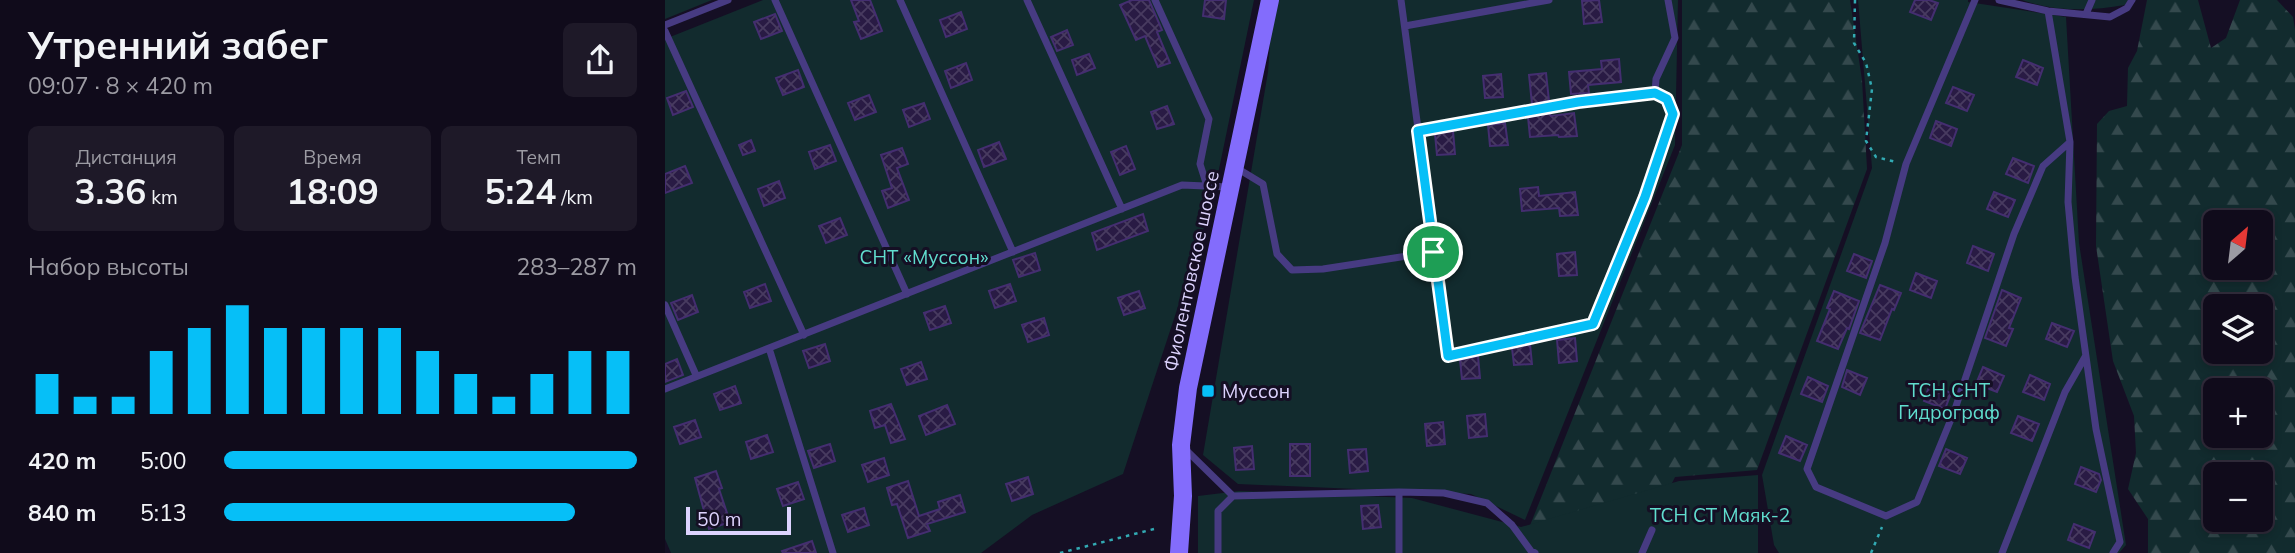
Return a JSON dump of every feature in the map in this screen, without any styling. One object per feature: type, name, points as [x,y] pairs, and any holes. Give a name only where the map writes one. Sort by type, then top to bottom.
[{"type":"main road","name":"Фиолентовское шоссе","points":[[1179,553],[1183,496],[1181,445],[1188,388],[1270,0]]},
{"type":"lane","points":[[665,25],[728,0]]},
{"type":"lane","points":[[775,0],[907,294]]},
{"type":"lane","points":[[900,0],[1013,252]]},
{"type":"lane","points":[[1027,0],[1122,209]]},
{"type":"lane","points":[[1154,0],[1209,119],[1200,164],[1207,186]]},
{"type":"lane","points":[[1401,0],[1433,252],[1448,356],[1593,324],[1645,197],[1671,123],[1673,114],[1667,99],[1655,93],[1578,102],[1418,131]]},
{"type":"lane","points":[[1405,26],[1549,0]]},
{"type":"lane","points":[[1655,93],[1656,79],[1675,38],[1668,0]]},
{"type":"lane","points":[[1975,0],[1906,164],[1885,243],[1807,469],[1816,487],[1886,516],[1917,502],[1954,412],[2019,223],[2043,166],[2070,142]]},
{"type":"lane","points":[[1999,0],[2048,11],[2110,17],[2127,8],[2132,0]]},
{"type":"lane","points":[[2085,14],[2092,0]]},
{"type":"lane","points":[[2048,11],[2070,142],[2069,202],[2075,277],[2095,429],[2120,542],[2113,553]]},
{"type":"lane","points":[[665,31],[804,335]]},
{"type":"lane","points":[[1234,167],[1263,184],[1277,254],[1292,270],[1433,252]]},
{"type":"lane","points":[[665,389],[1182,185],[1230,187]]},
{"type":"lane","points":[[665,305],[696,375]]},
{"type":"lane","points":[[769,348],[833,553]]},
{"type":"lane","points":[[2003,553],[2065,392],[2086,357]]},
{"type":"lane","points":[[1181,445],[1233,496]]},
{"type":"lane","points":[[1399,492],[1399,553]]},
{"type":"lane","points":[[1218,553],[1218,511],[1233,496],[1399,492],[1444,493],[1487,503],[1512,525],[1535,553]]},
{"type":"lane","points":[[1642,553],[1652,530]]},
{"type":"path","points":[[1855,0],[1854,43],[1866,63],[1872,89],[1866,141],[1876,158],[1906,164]]},
{"type":"path","points":[[1871,553],[1886,516]]},
{"type":"path","points":[[1061,553],[1154,529]]},
{"type":"green space","points":[[665,0],[712,0],[665,19]]},
{"type":"green space","name":"СНТ «Муссон»","points":[[763,0],[1254,0],[1212,203],[1123,474],[1032,515],[981,553],[671,553],[665,539],[665,39]]},
{"type":"green space","points":[[1273,0],[1678,0],[1675,145],[1525,520],[1471,494],[1238,484],[1203,455],[1268,72]]},
{"type":"green space","points":[[1682,0],[1850,0],[1862,80],[1867,169],[1757,470],[1675,477],[1637,553],[1519,553],[1682,145]]},
{"type":"green space","name":"ТСН СНТ Гидрограф","points":[[1858,0],[1968,0],[2066,17],[2079,243],[2126,545],[2119,553],[1779,553],[1774,545],[1762,475],[1872,168]]},
{"type":"green space","points":[[2022,0],[2128,0],[2125,5],[2073,9],[2048,7]]},
{"type":"green space","points":[[2147,0],[2198,0],[2211,48],[2226,38],[2240,0],[2277,0],[2293,17],[2295,553],[2148,553],[2148,519],[2128,489],[2136,453],[2134,416],[2113,361],[2096,246],[2097,124],[2109,111],[2127,106],[2128,68],[2137,51]]},
{"type":"green space","name":"ТСН СТ Маяк-2","points":[[1758,475],[1758,553],[1198,553],[1198,496],[1239,491],[1412,498],[1521,527],[1679,481]]},
{"type":"building","points":[[851,0],[870,0],[882,31],[861,39],[854,22],[859,21]]},
{"type":"building","points":[[1132,0],[1149,0],[1162,30],[1157,32],[1170,63],[1158,67],[1145,36],[1136,40],[1120,5]]},
{"type":"building","points":[[1205,0],[1226,0],[1224,19],[1203,16]]},
{"type":"building","points":[[1599,0],[1602,22],[1584,24],[1582,1]]},
{"type":"building","points":[[1915,0],[1938,3],[1931,20],[1910,12]]},
{"type":"building","points":[[961,12],[967,29],[946,37],[940,20]]},
{"type":"building","points":[[775,14],[782,31],[761,39],[754,22]]},
{"type":"building","points":[[1067,30],[1073,45],[1057,51],[1051,37]]},
{"type":"building","points":[[1089,54],[1095,68],[1077,75],[1072,60]]},
{"type":"building","points":[[1619,59],[1621,82],[1588,85],[1589,93],[1571,94],[1569,72],[1602,69],[1601,61]]},
{"type":"building","points":[[2023,60],[2043,68],[2037,85],[2016,77]]},
{"type":"building","points":[[966,63],[972,80],[951,88],[945,71]]},
{"type":"building","points":[[798,70],[804,87],[783,95],[776,78]]},
{"type":"building","points":[[1546,73],[1549,101],[1532,104],[1529,75]]},
{"type":"building","points":[[1501,74],[1503,97],[1485,98],[1483,76]]},
{"type":"building","points":[[1953,87],[1974,95],[1967,111],[1946,103]]},
{"type":"building","points":[[686,91],[693,107],[673,115],[667,98]]},
{"type":"building","points":[[869,95],[876,112],[855,120],[848,103]]},
{"type":"building","points":[[924,103],[930,119],[909,127],[903,110]]},
{"type":"building","points":[[1167,106],[1174,124],[1157,129],[1151,112]]},
{"type":"building","points":[[1550,113],[1551,116],[1574,113],[1577,136],[1530,137],[1528,117]]},
{"type":"building","points":[[1936,121],[1957,129],[1951,146],[1930,138]]},
{"type":"building","points":[[1505,123],[1508,145],[1490,146],[1488,125]]},
{"type":"building","points":[[1453,131],[1455,154],[1437,155],[1435,134]]},
{"type":"building","points":[[751,140],[755,151],[743,155],[739,145]]},
{"type":"building","points":[[999,142],[1006,159],[984,167],[978,150]]},
{"type":"building","points":[[830,145],[836,161],[815,169],[809,152]]},
{"type":"building","points":[[1126,146],[1135,169],[1120,175],[1111,152]]},
{"type":"building","points":[[902,148],[908,164],[897,168],[909,200],[888,208],[882,191],[892,188],[881,155]]},
{"type":"building","points":[[2013,158],[2034,166],[2028,183],[2006,174]]},
{"type":"building","points":[[685,166],[692,183],[665,193],[665,174]]},
{"type":"building","points":[[779,181],[785,198],[764,206],[758,189]]},
{"type":"building","points":[[1538,187],[1539,196],[1575,192],[1578,215],[1560,216],[1559,208],[1522,211],[1520,189]]},
{"type":"building","points":[[1994,192],[2015,200],[2008,217],[1987,209]]},
{"type":"building","points":[[1143,214],[1148,231],[1097,250],[1092,233]]},
{"type":"building","points":[[840,218],[847,235],[826,243],[819,226]]},
{"type":"building","points":[[1973,246],[1994,254],[1988,271],[1967,263]]},
{"type":"building","points":[[1575,252],[1577,275],[1559,276],[1557,254]]},
{"type":"building","points":[[1035,253],[1040,270],[1019,277],[1013,260]]},
{"type":"building","points":[[1854,254],[1872,261],[1866,278],[1847,271]]},
{"type":"building","points":[[1916,273],[1937,281],[1931,298],[1910,290]]},
{"type":"building","points":[[765,284],[771,301],[750,308],[744,292]]},
{"type":"building","points":[[1010,284],[1016,301],[995,308],[989,291]]},
{"type":"building","points":[[1880,285],[1901,293],[1880,340],[1860,333]]},
{"type":"building","points":[[2002,290],[2021,298],[2009,328],[2013,329],[2006,346],[1985,338]]},
{"type":"building","points":[[1139,291],[1145,308],[1124,315],[1118,298]]},
{"type":"building","points":[[1834,291],[1859,301],[1838,349],[1817,341]]},
{"type":"building","points":[[692,295],[698,312],[678,320],[671,303]]},
{"type":"building","points":[[945,306],[951,323],[930,330],[924,313]]},
{"type":"building","points":[[1044,318],[1049,335],[1028,342],[1022,325]]},
{"type":"building","points":[[2052,323],[2074,331],[2067,347],[2046,339]]},
{"type":"building","points":[[1575,338],[1577,361],[1559,363],[1557,340]]},
{"type":"building","points":[[825,344],[830,361],[809,368],[803,351]]},
{"type":"building","points":[[1530,344],[1532,364],[1514,365],[1512,348]]},
{"type":"building","points":[[1478,356],[1480,378],[1462,379],[1460,360]]},
{"type":"building","points":[[677,359],[683,375],[665,382],[665,364]]},
{"type":"building","points":[[921,362],[927,379],[907,385],[901,369]]},
{"type":"building","points":[[1983,367],[2004,376],[1997,392],[1976,384]]},
{"type":"building","points":[[1847,370],[1867,378],[1860,395],[1842,387]]},
{"type":"building","points":[[2030,375],[2050,384],[2044,400],[2023,392]]},
{"type":"building","points":[[1808,377],[1828,386],[1822,402],[1801,394]]},
{"type":"building","points":[[1930,384],[1951,393],[1945,409],[1924,401]]},
{"type":"building","points":[[735,386],[741,403],[720,410],[714,394]]},
{"type":"building","points":[[891,404],[905,439],[891,443],[885,425],[875,428],[870,411]]},
{"type":"building","points":[[947,405],[955,424],[926,435],[919,416]]},
{"type":"building","points":[[1485,414],[1487,436],[1469,438],[1467,416]]},
{"type":"building","points":[[2018,416],[2039,424],[2032,441],[2011,433]]},
{"type":"building","points":[[695,420],[701,437],[680,444],[674,427]]},
{"type":"building","points":[[1443,422],[1445,444],[1427,446],[1425,424]]},
{"type":"building","points":[[767,435],[773,452],[751,459],[746,442]]},
{"type":"building","points":[[1786,436],[1807,445],[1800,461],[1779,453]]},
{"type":"building","points":[[830,444],[835,461],[814,468],[808,451]]},
{"type":"building","points":[[1290,444],[1310,444],[1310,476],[1290,476]]},
{"type":"building","points":[[1252,446],[1254,469],[1236,470],[1234,448]]},
{"type":"building","points":[[1366,449],[1368,471],[1350,473],[1348,450]]},
{"type":"building","points":[[1946,449],[1967,458],[1960,474],[1939,466]]},
{"type":"building","points":[[884,458],[889,475],[868,482],[862,465]]},
{"type":"building","points":[[2081,467],[2099,474],[2101,480],[2096,492],[2075,484]]},
{"type":"building","points":[[716,471],[730,522],[709,529],[695,478]]},
{"type":"building","points":[[1028,477],[1033,494],[1012,501],[1006,484]]},
{"type":"building","points":[[908,481],[919,516],[940,509],[938,502],[960,495],[965,512],[927,524],[930,531],[908,538],[897,504],[892,505],[887,488]]},
{"type":"building","points":[[798,482],[804,499],[783,506],[777,489]]},
{"type":"building","points":[[1378,505],[1381,527],[1363,529],[1361,506]]},
{"type":"building","points":[[864,508],[869,525],[848,532],[842,515]]},
{"type":"building","points":[[2074,524],[2095,532],[2089,548],[2068,540]]},
{"type":"building","points":[[812,541],[816,553],[782,551]]},
{"type":"place","name":"Муссон","points":[[1208,391]]},
{"type":"route","points":[[1655,93],[1667,99],[1673,114],[1668,132],[1645,197],[1593,324],[1448,356],[1433,252],[1418,131],[1578,102],[1655,93]]}]
